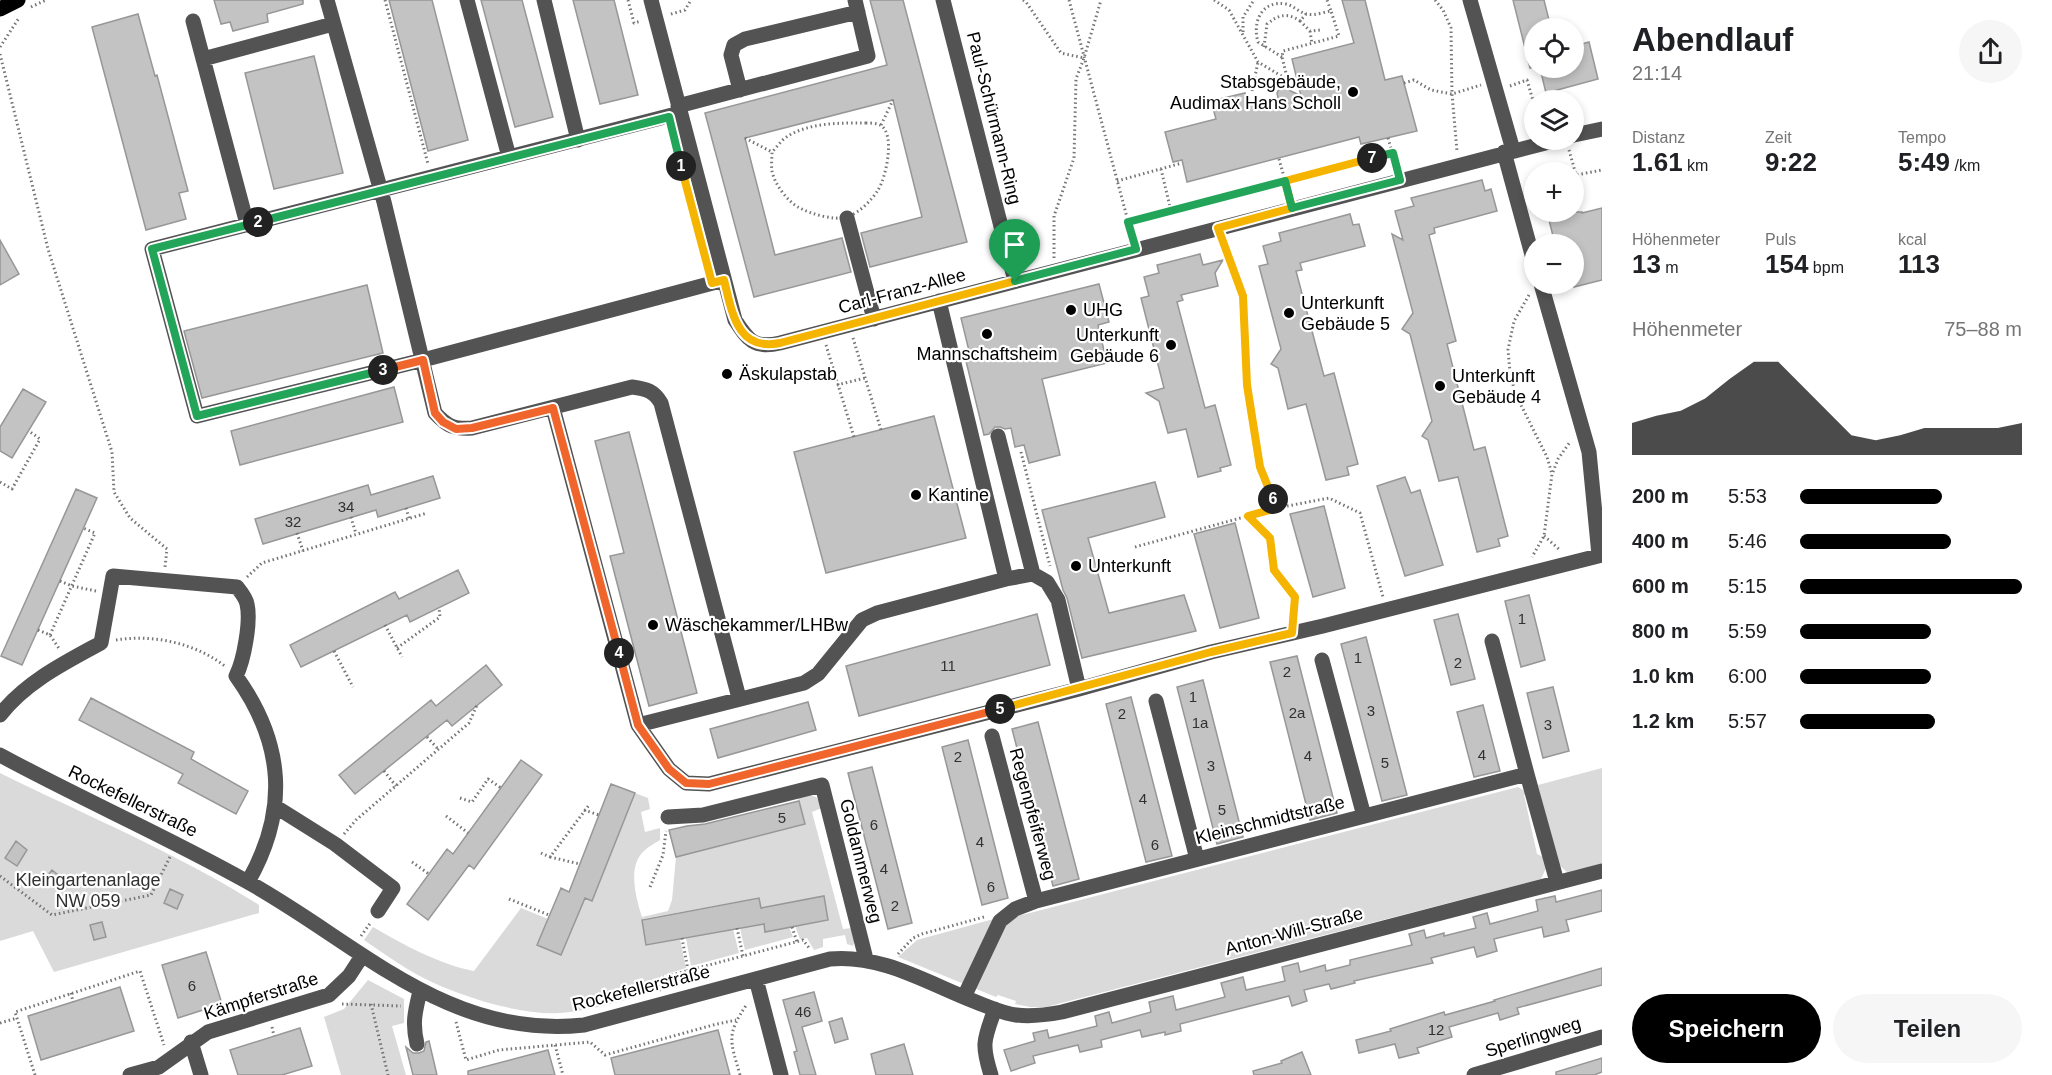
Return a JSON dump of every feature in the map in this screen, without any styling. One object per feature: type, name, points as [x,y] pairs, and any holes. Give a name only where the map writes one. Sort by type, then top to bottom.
[{"type":"main road","points":[[0,9],[23,6]]},
{"type":"street","points":[[327,0],[381,191],[435,413],[443,422],[456,429],[472,428],[632,387],[655,393],[661,403],[739,698]]},
{"type":"street","points":[[467,0],[509,157]]},
{"type":"street","points":[[544,0],[578,140]]},
{"type":"street","name":"Carl-Franz-Allee","points":[[651,0],[735,320],[751,341],[761,345],[780,343],[1524,148]]},
{"type":"street","name":"Paul-Schürmann-Ring","points":[[944,0],[1015,281]]},
{"type":"street","points":[[1470,0],[1528,234]]},
{"type":"street","points":[[724,280],[423,360],[197,416],[152,249],[578,140],[740,90],[868,56],[856,6],[745,39],[734,45],[731,55],[740,90]]},
{"type":"street","points":[[193,21],[247,224]]},
{"type":"street","points":[[203,59],[333,24]]},
{"type":"street","name":"Carl-Franz-Allee","points":[[1584,135],[1602,129]]},
{"type":"street","points":[[846,218],[873,319]]},
{"type":"street","points":[[553,408],[638,725],[669,769],[686,783],[709,784],[1079,689],[1211,652],[1600,555],[1585,434],[1540,294]]},
{"type":"street","points":[[939,301],[1006,579]]},
{"type":"street","points":[[998,436],[1033,574]]},
{"type":"street","points":[[638,725],[804,683],[818,674],[862,620],[877,613],[1033,574],[1047,582],[1058,600],[1079,689]]},
{"type":"street","points":[[0,715],[39,678],[101,643],[113,576],[237,587],[247,602],[248,617],[241,666],[236,676],[252,699],[267,733],[273,753],[276,778],[276,807],[259,862],[248,882]]},
{"type":"street","points":[[1492,641],[1557,882]]},
{"type":"street","points":[[1322,660],[1364,816]]},
{"type":"street","points":[[1156,701],[1197,859]]},
{"type":"street","name":"Regenpfeiferweg","points":[[992,736],[1036,902]]},
{"type":"street","name":"Rockefellerstraße","points":[[0,755],[56,786],[177,844],[248,882],[357,953],[418,999],[505,1022],[556,1028],[585,1025],[757,983],[821,962],[849,957],[886,965],[995,1009]]},
{"type":"street","name":"Kleinschmidtstraße","points":[[964,997],[1000,921],[1015,909],[1197,859],[1527,774]]},
{"type":"street","name":"Goldammerweg","points":[[668,817],[703,815],[822,785],[866,959]]},
{"type":"street","points":[[276,807],[335,844],[393,888],[378,910]]},
{"type":"street","name":"Anton-Will-Straße","points":[[995,1009],[1014,1015],[1037,1017],[1062,1012],[1602,871]]},
{"type":"street","name":"Kämpferstraße","points":[[130,1075],[159,1067],[208,1032],[329,995],[349,976],[357,953]]},
{"type":"street","points":[[757,983],[781,1075]]},
{"type":"street","points":[[417,1044],[413,1027],[418,999]]},
{"type":"street","points":[[991,1075],[984,1052],[985,1036],[995,1009]]},
{"type":"street","name":"Sperlingweg","points":[[1474,1075],[1602,1037]]},
{"type":"street","points":[[191,1042],[201,1075]]},
{"type":"path","points":[[0,47],[23,6],[30,0]]},
{"type":"path","points":[[385,0],[432,178]]},
{"type":"path","points":[[1023,0],[1061,53],[1084,58]]},
{"type":"path","points":[[1069,0],[1136,249]]},
{"type":"path","points":[[1054,271],[1054,216],[1074,158],[1076,79],[1101,0]]},
{"type":"path","points":[[1214,0],[1229,10],[1258,62],[1288,81],[1282,57],[1283,51],[1339,36],[1327,0]]},
{"type":"path","points":[[1243,34],[1243,17],[1254,0]]},
{"type":"path","points":[[1435,0],[1443,10],[1451,28],[1452,94],[1459,164]]},
{"type":"path","points":[[1282,57],[1258,42],[1255,32],[1256,20],[1262,11],[1272,5],[1283,3],[1306,14],[1331,11]]},
{"type":"path","points":[[1300,21],[1306,14]]},
{"type":"path","points":[[1264,47],[1267,24],[1276,17],[1286,15],[1300,21],[1310,31],[1312,44]]},
{"type":"path","points":[[1310,31],[1321,30]]},
{"type":"path","points":[[0,54],[48,249],[112,452],[114,492],[130,518],[167,549],[164,580]]},
{"type":"path","points":[[1251,91],[1258,62]]},
{"type":"path","points":[[1404,83],[1414,80],[1431,90],[1452,94]]},
{"type":"path","points":[[881,125],[893,100]]},
{"type":"path","points":[[827,124],[881,125],[888,140],[885,172],[879,189],[868,202],[846,218],[827,217],[794,205],[783,192],[772,171],[772,152],[786,138],[827,124]]},
{"type":"path","points":[[746,138],[772,152]]},
{"type":"path","points":[[1388,138],[1400,180]]},
{"type":"path","points":[[1569,150],[1576,175],[1602,170]]},
{"type":"path","points":[[1128,222],[1393,153]]},
{"type":"path","points":[[1279,159],[1292,208]]},
{"type":"path","points":[[1117,181],[1182,163]]},
{"type":"path","points":[[1161,169],[1172,211]]},
{"type":"path","points":[[1218,228],[1243,296],[1247,385],[1260,467],[1277,508]]},
{"type":"path","points":[[1530,294],[1514,321],[1508,350],[1510,372],[1515,393],[1547,457],[1552,474]]},
{"type":"path","points":[[844,339],[853,336],[881,430]]},
{"type":"path","points":[[835,341],[826,343],[854,437]]},
{"type":"path","points":[[837,385],[864,378]]},
{"type":"path","points":[[0,482],[12,489],[40,439],[28,431]]},
{"type":"path","points":[[1524,575],[1544,536],[1552,474],[1558,459],[1567,445],[1576,437],[1585,434]]},
{"type":"path","points":[[1022,452],[1049,566]]},
{"type":"path","points":[[1135,547],[1277,508],[1329,498],[1360,513],[1386,610]]},
{"type":"path","points":[[406,508],[409,519]]},
{"type":"path","points":[[237,587],[262,563],[427,513]]},
{"type":"path","points":[[1248,516],[1270,538],[1274,570],[1295,597],[1292,633]]},
{"type":"path","points":[[351,517],[356,534]]},
{"type":"path","points":[[50,635],[95,533],[83,528]]},
{"type":"path","points":[[297,533],[303,550]]},
{"type":"path","points":[[60,581],[72,586],[110,594]]},
{"type":"path","points":[[397,648],[440,617],[439,608]]},
{"type":"path","points":[[385,625],[402,657]]},
{"type":"path","points":[[38,630],[50,635],[68,661]]},
{"type":"path","points":[[101,643],[134,637],[191,647],[217,660],[236,676]]},
{"type":"path","points":[[334,651],[352,687]]},
{"type":"path","points":[[335,844],[356,820],[469,723],[477,705]]},
{"type":"path","points":[[427,737],[439,749]]},
{"type":"path","points":[[384,771],[396,786]]},
{"type":"path","points":[[460,798],[472,802],[488,779],[501,788]]},
{"type":"path","points":[[550,858],[589,805]]},
{"type":"path","points":[[584,810],[599,815]]},
{"type":"path","points":[[446,816],[468,832]]},
{"type":"path","points":[[650,887],[663,855],[668,817]]},
{"type":"path","points":[[0,876],[52,915],[151,895],[177,844]]},
{"type":"path","points":[[541,853],[550,858],[580,864]]},
{"type":"path","points":[[412,862],[429,874]]},
{"type":"path","points":[[509,899],[549,915]]},
{"type":"path","points":[[886,965],[913,938],[922,934],[1015,909]]},
{"type":"path","points":[[357,953],[378,910]]},
{"type":"path","points":[[792,927],[797,942]]},
{"type":"path","points":[[737,928],[742,956]]},
{"type":"path","points":[[682,938],[688,970]]},
{"type":"path","points":[[653,1007],[664,977],[688,970],[803,940],[821,962]]},
{"type":"path","points":[[35,1075],[15,1012],[140,971],[162,1041],[171,1057]]},
{"type":"path","points":[[740,1075],[731,1040],[732,1029],[757,983]]},
{"type":"path","points":[[71,993],[73,1002]]},
{"type":"path","points":[[341,998],[336,1004],[371,1004],[418,999]]},
{"type":"path","points":[[371,1004],[388,1075]]},
{"type":"path","points":[[447,1017],[456,1021],[466,1060],[499,1050],[590,1042],[605,1055],[736,1020]]},
{"type":"path","points":[[0,1023],[16,1018]]},
{"type":"path","points":[[556,1028],[555,1045],[563,1075]]},
{"type":"green space","points":[[1602,768],[1602,864],[1567,872],[1559,865],[1538,785]]},
{"type":"green space","name":"Kleingartenanlage NW 059","points":[[0,773],[196,868],[259,905],[259,913],[54,972],[33,931],[0,941]]},
{"type":"green space","points":[[1518,787],[1528,793],[1524,795],[1537,854],[1543,857],[1546,868],[1541,879],[1046,1007],[1015,1004],[1016,1001],[998,995],[996,997],[898,957],[917,940]]},
{"type":"green space","points":[[635,793],[648,798],[650,809],[641,812],[645,832],[660,828],[660,840],[639,857],[634,873],[637,901],[642,917],[668,911],[672,900],[676,857],[804,824],[798,798],[810,795],[816,797],[824,807],[812,812],[843,929],[852,928],[855,941],[853,946],[847,944],[845,935],[823,939],[823,947],[814,950],[807,938],[800,939],[795,926],[828,920],[824,896],[761,908],[759,898],[642,919],[647,945],[680,939],[686,968],[661,976],[654,992],[584,1010],[545,1013],[512,1009],[448,989],[416,974],[364,940],[373,927],[436,959],[474,971],[521,908],[548,919],[537,945],[561,955],[585,898],[592,901]]},
{"type":"green space","points":[[764,924],[765,932],[789,927],[793,937],[745,950],[740,928]]},
{"type":"green space","points":[[733,929],[739,953],[691,966],[686,938]]},
{"type":"green space","points":[[368,980],[404,999],[404,1023],[392,1026],[406,1075],[341,1075],[324,1017],[344,1009]]},
{"type":"building","points":[[214,0],[303,0],[303,4],[267,14],[268,22],[233,31],[230,22],[221,24]]},
{"type":"building","points":[[389,0],[432,0],[468,140],[428,151]]},
{"type":"building","points":[[481,0],[522,0],[553,117],[515,127]]},
{"type":"building","points":[[573,0],[614,0],[638,95],[600,104]]},
{"type":"building","points":[[870,0],[903,0],[967,242],[870,267],[861,233],[922,217],[893,100],[745,138],[775,255],[842,238],[851,272],[754,297],[705,113],[887,65]]},
{"type":"building","name":"Stabsgebäude, Audimax Hans Scholl","points":[[1342,0],[1365,0],[1385,80],[1402,76],[1417,131],[1361,144],[1359,137],[1187,182],[1182,160],[1173,162],[1165,132],[1216,119],[1211,101],[1245,93],[1247,99],[1260,108],[1279,103],[1277,93],[1281,86],[1301,96],[1292,59],[1354,43]]},
{"type":"building","points":[[1513,0],[1544,0],[1548,18],[1524,18],[1524,44]]},
{"type":"building","points":[[138,14],[188,191],[179,193],[186,219],[146,230],[92,27]]},
{"type":"building","points":[[1589,42],[1598,79],[1557,90],[1545,90],[1542,78],[1584,78],[1584,43]]},
{"type":"building","points":[[314,56],[343,173],[274,189],[245,73]]},
{"type":"building","name":"Unterkunft Gebäude 4","points":[[1482,180],[1485,191],[1491,189],[1497,211],[1434,228],[1435,233],[1429,235],[1456,341],[1447,344],[1474,450],[1485,447],[1508,536],[1498,539],[1500,546],[1477,552],[1458,477],[1439,481],[1428,440],[1422,436],[1432,421],[1410,334],[1402,329],[1413,313],[1392,234],[1403,240],[1395,211],[1414,206],[1411,198]]},
{"type":"building","points":[[1602,208],[1602,280],[1584,284],[1584,234],[1552,234],[1550,222],[1584,222],[1584,212]]},
{"type":"building","name":"Unterkunft Gebäude 5","points":[[1350,214],[1353,225],[1359,224],[1365,246],[1300,263],[1302,270],[1296,271],[1324,376],[1334,373],[1358,464],[1347,467],[1349,475],[1326,480],[1306,404],[1288,409],[1278,368],[1271,364],[1281,349],[1259,266],[1268,264],[1263,246],[1281,241],[1279,233]]},
{"type":"building","points":[[0,240],[19,274],[0,285]]},
{"type":"building","name":"Unterkunft Gebäude 6","points":[[1200,254],[1203,265],[1223,260],[1215,273],[1218,286],[1181,295],[1183,300],[1177,302],[1205,408],[1215,405],[1231,465],[1220,468],[1221,471],[1198,477],[1186,429],[1168,433],[1159,401],[1146,393],[1164,388],[1141,298],[1149,296],[1144,277],[1159,273],[1157,265]]},
{"type":"building","points":[[1099,284],[1109,322],[1098,325],[1107,363],[1042,379],[1060,455],[1029,463],[1024,445],[1015,447],[1011,428],[995,427],[989,434],[984,435],[965,357],[970,355],[961,318]]},
{"type":"building","points":[[367,285],[383,353],[202,398],[184,331]]},
{"type":"building","points":[[394,387],[403,422],[240,465],[231,431]]},
{"type":"building","points":[[23,389],[46,402],[12,458],[0,451],[0,427]]},
{"type":"building","name":"Kantine","points":[[934,416],[966,538],[826,573],[794,452]]},
{"type":"building","name":"Wäschekammer/LHBw","points":[[629,432],[697,693],[649,706],[610,556],[624,553],[595,441]]},
{"type":"building","points":[[433,476],[440,498],[378,517],[376,510],[263,544],[255,519],[368,485],[371,495]]},
{"type":"building","points":[[1405,477],[1411,493],[1420,490],[1443,565],[1405,576],[1377,486]]},
{"type":"building","name":"Unterkunft","points":[[1155,482],[1165,517],[1088,538],[1109,613],[1184,595],[1196,631],[1082,658],[1042,510]]},
{"type":"building","points":[[76,489],[97,498],[22,665],[1,656]]},
{"type":"building","points":[[1324,506],[1345,588],[1313,597],[1290,514]]},
{"type":"building","name":"Unterkunft","points":[[1235,523],[1259,618],[1220,628],[1194,534]]},
{"type":"building","points":[[458,570],[469,593],[410,622],[407,615],[301,667],[290,645],[395,592],[399,599]]},
{"type":"building","points":[[1529,595],[1545,660],[1521,667],[1505,601]]},
{"type":"building","points":[[1037,614],[1050,665],[859,716],[846,666]]},
{"type":"building","points":[[1458,614],[1475,679],[1451,685],[1434,620]]},
{"type":"building","points":[[1366,637],[1407,795],[1382,801],[1341,644]]},
{"type":"building","points":[[1297,656],[1337,813],[1310,820],[1270,662]]},
{"type":"building","points":[[486,665],[502,685],[452,726],[447,720],[355,794],[339,775],[431,700],[436,706]]},
{"type":"building","points":[[1203,680],[1243,837],[1217,844],[1177,687]]},
{"type":"building","points":[[1553,687],[1569,751],[1543,758],[1527,693]]},
{"type":"building","points":[[1131,697],[1172,856],[1146,862],[1106,704]]},
{"type":"building","points":[[91,698],[194,752],[191,759],[248,791],[236,814],[178,783],[183,774],[79,720]]},
{"type":"building","points":[[808,702],[816,730],[718,758],[710,729]]},
{"type":"building","points":[[1483,705],[1500,771],[1474,777],[1457,712]]},
{"type":"building","points":[[1038,722],[1079,879],[1053,886],[1012,729]]},
{"type":"building","points":[[968,740],[1008,898],[982,905],[942,747]]},
{"type":"building","points":[[521,760],[542,775],[474,869],[469,865],[428,920],[407,904],[447,849],[453,854]]},
{"type":"building","points":[[872,767],[912,923],[888,929],[848,773]]},
{"type":"building","points":[[611,784],[635,793],[592,901],[585,898],[561,955],[537,945],[561,888],[569,892]]},
{"type":"building","points":[[799,801],[805,824],[676,857],[669,830],[705,824]]},
{"type":"building","points":[[16,841],[27,850],[17,866],[5,858]]},
{"type":"building","points":[[52,870],[62,878],[54,888],[44,880]]},
{"type":"building","points":[[170,889],[183,895],[177,909],[164,903]]},
{"type":"building","points":[[1602,890],[1602,911],[1566,920],[1569,931],[1544,937],[1542,927],[1494,939],[1497,951],[1477,957],[1474,947],[1431,958],[1433,963],[1354,981],[1355,983],[1331,989],[1329,984],[1304,990],[1307,1001],[1292,1006],[1289,996],[1180,1024],[1181,1031],[1165,1035],[1165,1032],[1142,1037],[1140,1030],[1101,1040],[1102,1047],[1080,1052],[1078,1045],[1033,1056],[1035,1063],[1011,1071],[1004,1050],[1035,1041],[1033,1033],[1047,1030],[1049,1038],[1097,1026],[1095,1016],[1109,1012],[1112,1023],[1151,1012],[1149,1002],[1173,996],[1176,1010],[1225,997],[1221,983],[1243,977],[1246,990],[1285,981],[1282,967],[1298,963],[1300,972],[1325,965],[1326,971],[1350,965],[1350,960],[1412,945],[1409,934],[1424,930],[1426,938],[1444,933],[1444,936],[1476,928],[1473,917],[1487,913],[1490,924],[1538,911],[1536,900],[1555,896],[1556,902]]},
{"type":"building","points":[[824,896],[828,920],[765,932],[764,924],[646,945],[642,920],[759,898],[761,908]]},
{"type":"building","points":[[102,922],[106,937],[94,940],[90,925]]},
{"type":"building","points":[[206,952],[222,1004],[178,1018],[162,965]]},
{"type":"building","points":[[1602,968],[1602,985],[1517,1008],[1519,1014],[1500,1020],[1498,1013],[1449,1027],[1452,1037],[1417,1048],[1419,1053],[1399,1058],[1395,1044],[1359,1053],[1356,1040],[1391,1031],[1390,1029],[1444,1012],[1445,1015]]},
{"type":"building","points":[[120,987],[134,1031],[41,1060],[28,1016]]},
{"type":"building","points":[[814,992],[822,1021],[802,1027],[816,1075],[800,1075],[794,1052],[797,1051],[783,1000]]},
{"type":"building","points":[[842,1018],[848,1039],[835,1043],[829,1022]]},
{"type":"building","points":[[300,1028],[312,1066],[282,1075],[238,1075],[230,1050]]},
{"type":"building","points":[[718,1030],[730,1075],[615,1075],[611,1058]]},
{"type":"building","points":[[429,1041],[437,1075],[413,1075],[406,1047],[413,1053],[419,1053],[424,1051],[426,1042]]},
{"type":"building","points":[[904,1044],[913,1075],[876,1075],[871,1054]]},
{"type":"building","points":[[548,1050],[555,1075],[468,1075],[468,1071]]},
{"type":"building","points":[[1302,1052],[1311,1075],[1254,1075],[1253,1071],[1282,1063],[1281,1061]]},
{"type":"building","points":[[1602,1058],[1602,1072],[1594,1075],[1556,1075],[1556,1072]]},
{"type":"place","name":"Stabsgebäude, Audimax Hans Scholl","points":[[1353,92]]},
{"type":"place","name":"UHG","points":[[1071,310]]},
{"type":"place","name":"Unterkunft Gebäude 5","points":[[1289,313]]},
{"type":"place","name":"Mannschaftsheim","points":[[987,334]]},
{"type":"place","name":"Unterkunft Gebäude 6","points":[[1171,345]]},
{"type":"place","name":"Äskulapstab","points":[[727,374]]},
{"type":"place","name":"Unterkunft Gebäude 4","points":[[1440,386]]},
{"type":"place","name":"Kantine","points":[[916,495]]},
{"type":"place","name":"Unterkunft","points":[[1076,566]]},
{"type":"place","name":"Wäschekammer/LHBw","points":[[653,625]]},
{"type":"route","points":[[1015,281],[780,343],[761,345],[751,341],[735,320],[724,280],[712,283],[669,117],[152,249],[197,416],[423,360],[435,413],[443,422],[456,429],[472,428],[553,408],[638,725],[669,769],[686,783],[709,784],[1079,689],[1211,652],[1292,633],[1295,597],[1274,570],[1270,538],[1248,516],[1277,508],[1260,467],[1247,385],[1243,296],[1218,228],[1292,208],[1285,181],[1393,153],[1400,180],[1292,208],[1285,181],[1128,222],[1136,249],[1015,281]]}]
